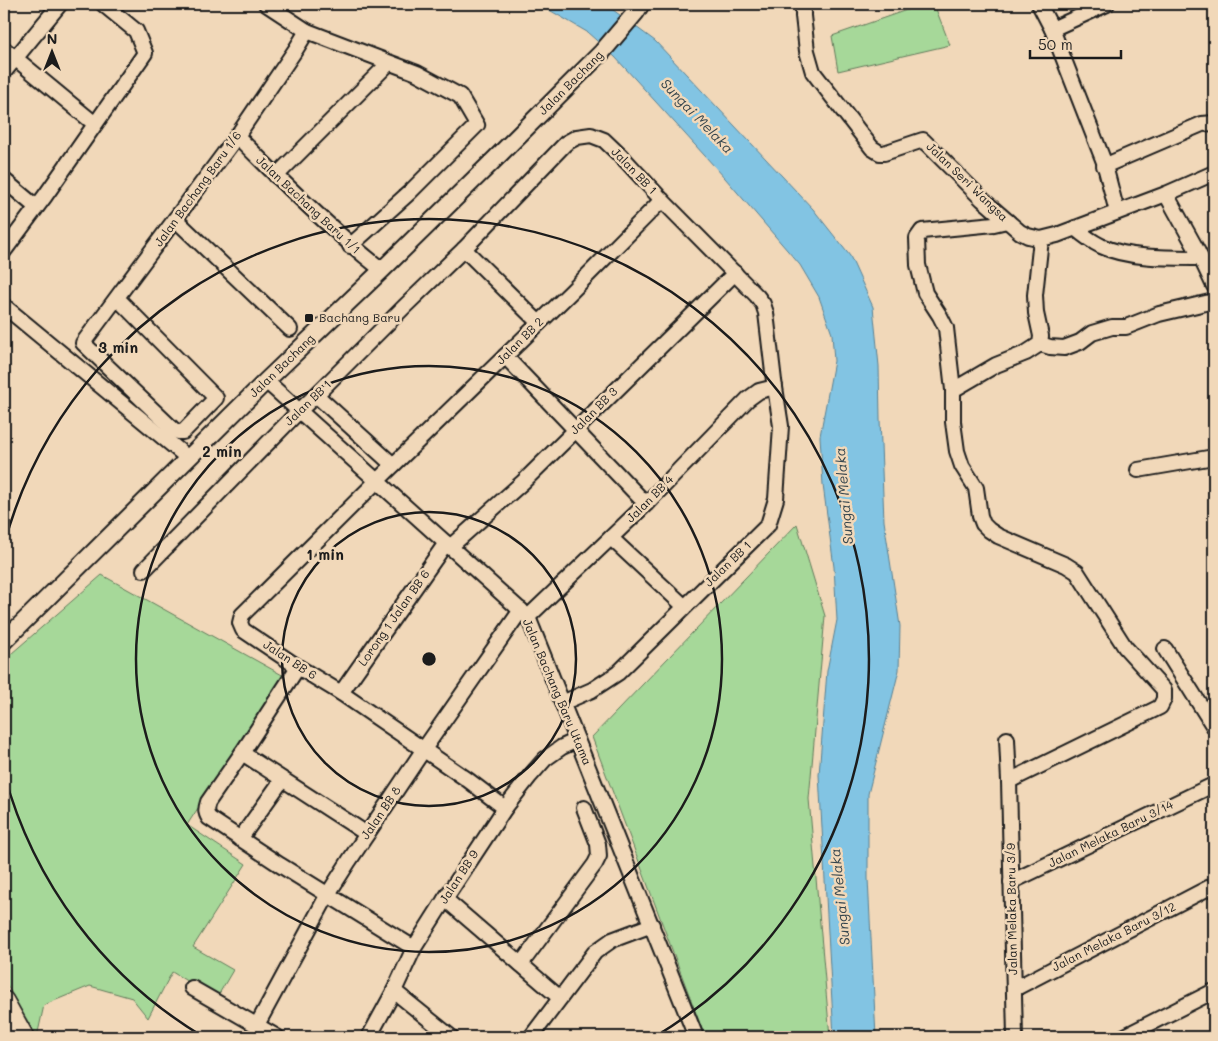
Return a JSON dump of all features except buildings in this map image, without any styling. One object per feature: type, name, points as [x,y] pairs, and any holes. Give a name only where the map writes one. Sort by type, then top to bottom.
[{"type":"main road","points":[[4,1001],[24,1037]]},
{"type":"street","points":[[4,72],[60,4]]},
{"type":"street","points":[[4,251],[145,53],[136,31],[103,4]]},
{"type":"street","points":[[266,4],[307,31],[417,73],[460,96],[478,125],[410,192],[350,246]]},
{"type":"street","name":"Jalan Seri Wangsa","points":[[803,4],[802,16],[807,51],[813,72],[872,148],[880,153],[884,153],[923,140],[982,199],[1020,232],[1042,239]]},
{"type":"street","points":[[1039,4],[1052,29],[1104,166],[1117,212]]},
{"type":"street","points":[[1052,29],[1107,4]]},
{"type":"street","name":"Jalan Bachang","points":[[4,641],[602,52],[639,8]]},
{"type":"street","name":"Jalan Bachang Baru 1/6","points":[[116,298],[216,398],[183,432],[178,432],[84,343],[116,298],[236,136],[307,31]]},
{"type":"street","points":[[4,49],[95,124]]},
{"type":"street","points":[[276,176],[389,63]]},
{"type":"street","points":[[1104,166],[1202,124],[1214,123]]},
{"type":"street","name":"Jalan BB 1","points":[[144,570],[299,411],[464,249],[566,143],[577,137],[591,135],[604,140],[626,161],[763,304],[766,313],[781,426],[776,499],[768,525],[618,672],[592,690],[562,703]]},
{"type":"street","name":"Jalan Bachang Baru 1/1","points":[[236,136],[350,246],[382,270]]},
{"type":"street","points":[[1040,344],[1041,336],[1036,314],[1035,295],[1042,239],[1166,194],[1214,173]]},
{"type":"street","points":[[4,180],[36,207]]},
{"type":"street","points":[[1166,194],[1214,286]]},
{"type":"street","name":"Jalan BB 2","points":[[377,481],[662,200]]},
{"type":"street","points":[[175,219],[290,329]]},
{"type":"street","points":[[1007,221],[922,231],[917,238],[918,265],[925,293],[946,328],[953,390],[953,422],[957,451],[962,466],[976,488],[983,524],[998,536],[1066,565],[1077,572],[1125,647],[1164,690],[1164,700],[1160,707],[1010,781]]},
{"type":"street","points":[[1075,228],[1088,239],[1122,253],[1201,258]]},
{"type":"street","points":[[464,249],[539,323]]},
{"type":"street","name":"Jalan BB 3","points":[[448,545],[523,482],[735,273]]},
{"type":"street","points":[[953,390],[996,365],[1026,353],[1040,344],[1064,348],[1080,342],[1092,333],[1112,327],[1126,327],[1159,314],[1214,301]]},
{"type":"street","points":[[4,306],[188,458]]},
{"type":"street","points":[[505,356],[646,504]]},
{"type":"street","name":"Jalan Bachang Baru Utama","points":[[266,381],[524,614],[562,703],[696,1037]]},
{"type":"street","name":"Jalan BB 4","points":[[524,614],[611,538],[748,399],[759,391],[775,387]]},
{"type":"street","points":[[316,396],[393,465]]},
{"type":"street","points":[[1138,470],[1214,458]]},
{"type":"street","name":"Jalan BB 6","points":[[377,481],[242,615],[240,623],[243,630],[424,749],[506,808]]},
{"type":"street","points":[[611,538],[684,606]]},
{"type":"street","name":"Lorong 1 Jalan BB 6","points":[[341,693],[448,545]]},
{"type":"street","name":"Jalan BB 8","points":[[257,1025],[328,894],[424,749],[524,614]]},
{"type":"street","points":[[1165,649],[1214,727]]},
{"type":"street","points":[[298,667],[242,754],[208,802],[206,808],[208,818],[414,948]]},
{"type":"street","name":"Jalan BB 9","points":[[369,1037],[394,991],[414,948],[506,808],[545,759],[562,747],[577,740]]},
{"type":"street","name":"Jalan Melaka Baru 3/9","points":[[1007,740],[1010,781],[1015,1037]]},
{"type":"street","points":[[242,754],[367,834]]},
{"type":"street","points":[[240,839],[282,780]]},
{"type":"street","name":"Jalan Melaka Baru 3/14","points":[[1011,882],[1212,788]]},
{"type":"street","points":[[520,964],[599,856],[598,844],[584,808]]},
{"type":"street","name":"Jalan Melaka Baru 3/12","points":[[1014,988],[1214,885]]},
{"type":"street","points":[[445,899],[560,998]]},
{"type":"street","points":[[531,1037],[595,952],[612,940],[652,925]]},
{"type":"street","points":[[192,988],[277,1037]]},
{"type":"street","points":[[394,991],[451,1037]]},
{"type":"street","points":[[1124,1037],[1214,991]]},
{"type":"green space","points":[[924,4],[934,4],[950,45],[838,71],[832,36]]},
{"type":"green space","points":[[797,524],[825,616],[809,799],[830,1037],[705,1037],[592,737]]},
{"type":"green space","points":[[102,575],[284,676],[187,825],[246,864],[193,947],[233,970],[216,999],[172,972],[148,1018],[132,998],[90,986],[44,1005],[37,1037],[4,980],[4,660]]},
{"type":"water","name":"Sungai Melaka","points":[[539,4],[605,4],[655,41],[813,209],[850,256],[873,307],[879,366],[884,521],[900,626],[899,670],[868,794],[868,879],[876,1037],[834,1037],[819,775],[827,671],[837,620],[834,567],[823,485],[820,436],[834,361],[832,334],[819,297],[800,265],[725,178],[615,57],[587,32]]},
{"type":"place","name":"Bachang Baru","points":[[309,318]]}]
